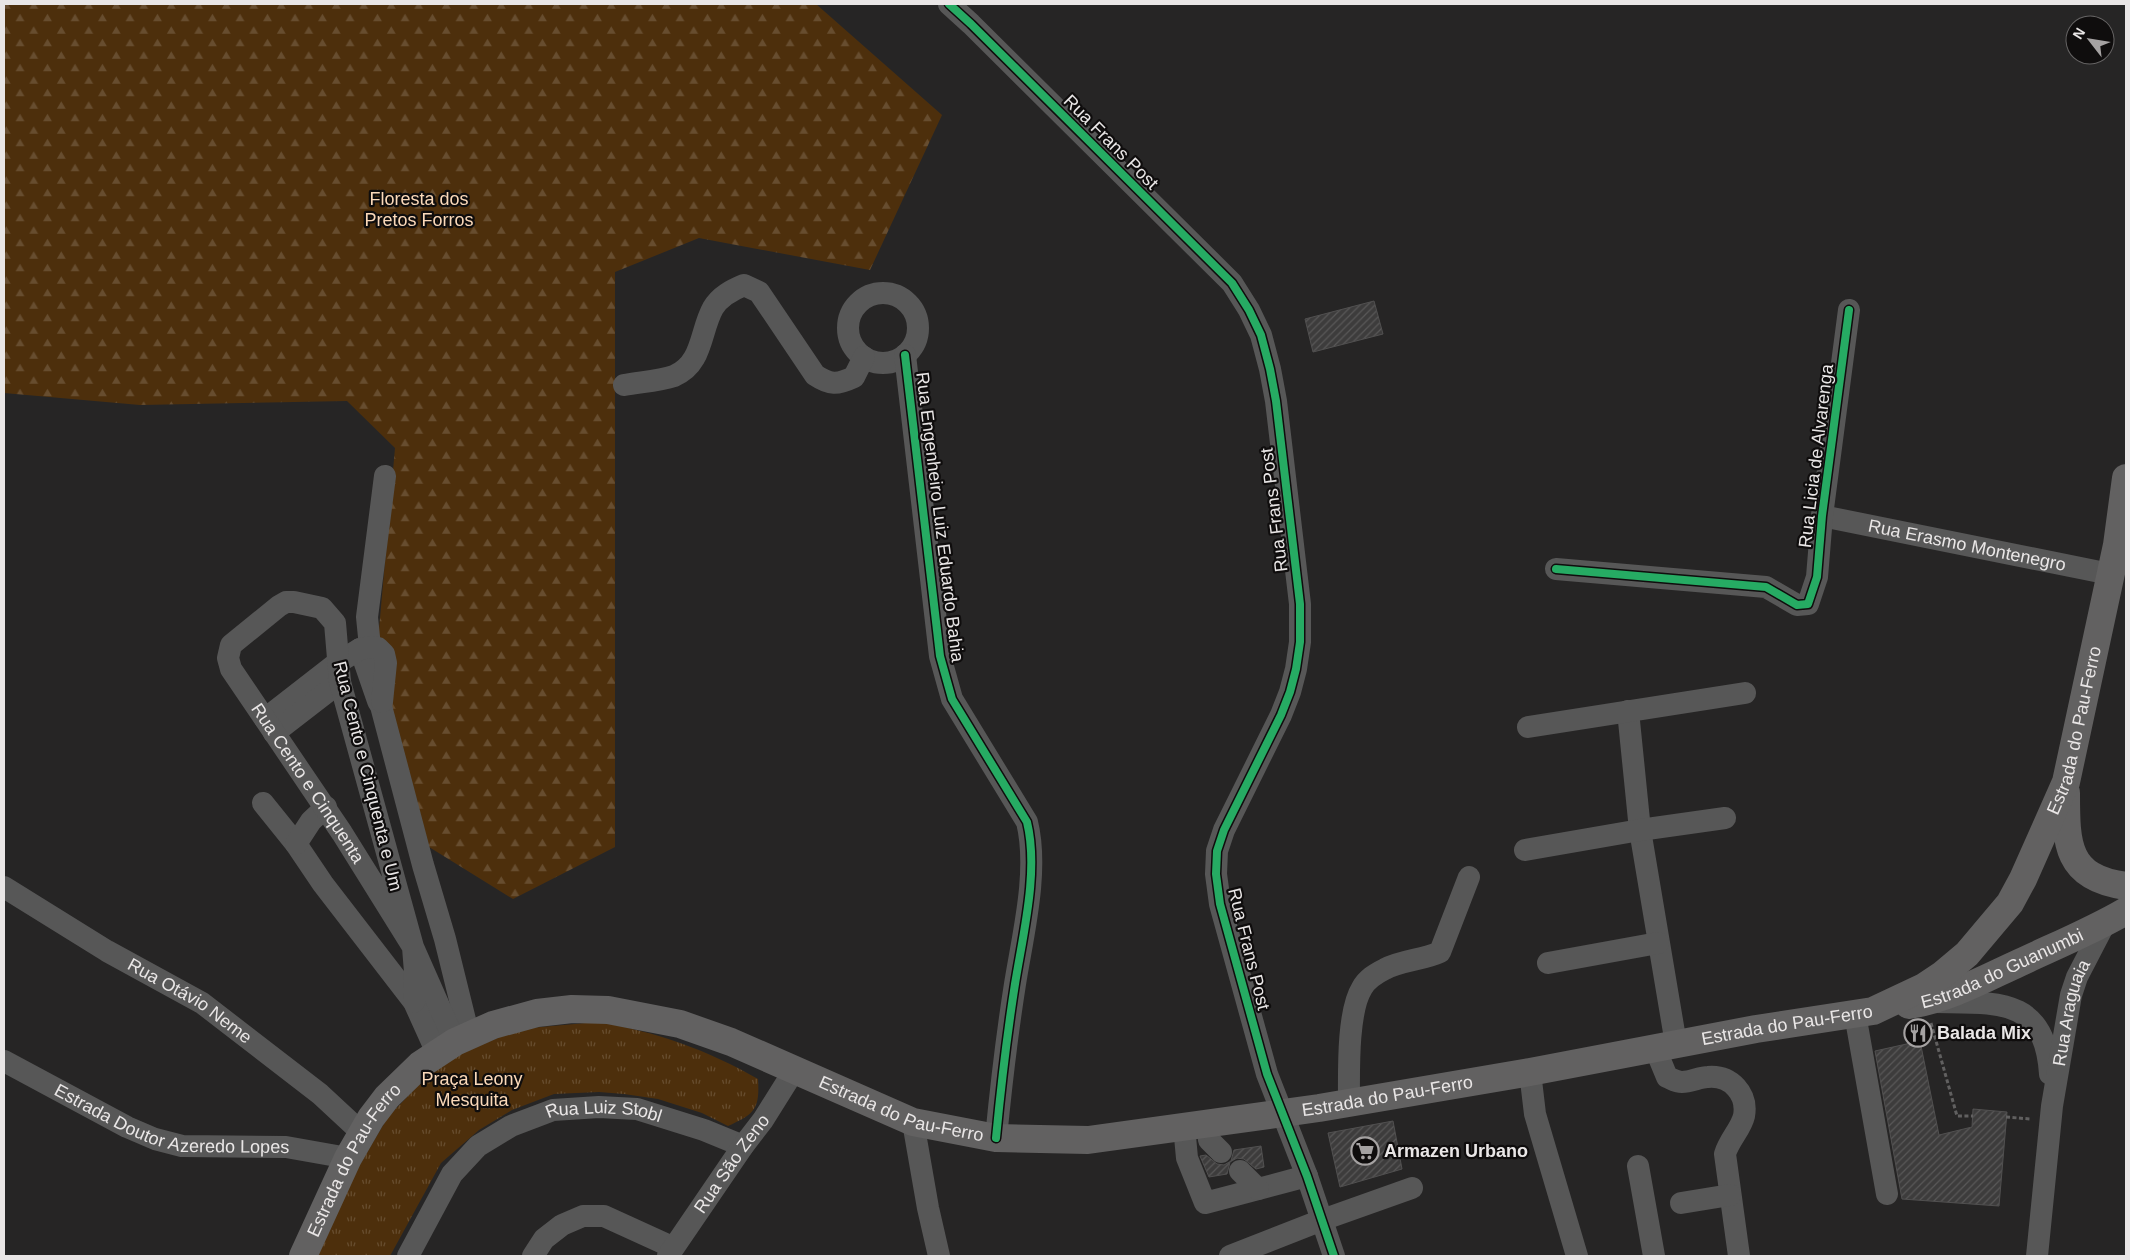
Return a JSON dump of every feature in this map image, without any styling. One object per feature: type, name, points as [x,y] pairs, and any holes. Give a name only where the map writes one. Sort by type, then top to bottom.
[{"type":"main road","name":"Estrada do Pau-Ferro","points":[[303,1256],[348,1158],[362,1133],[387,1097],[420,1066],[454,1044],[493,1026],[537,1013],[572,1009],[608,1010],[652,1017],[704,1032],[795,1069],[914,1122],[996,1138],[1088,1140],[1349,1103],[1530,1072],[1756,1029],[1864,1013],[1924,987],[1967,954],[2010,903],[2023,879],[2066,782],[2117,545],[2126,478]]},
{"type":"main road","points":[[2066,782],[2066,830],[2073,856],[2081,868],[2104,881],[2126,886]]},
{"type":"main road","name":"Estrada do Guanumbi","points":[[1864,1013],[1928,1002],[2116,917]]},
{"type":"street","name":"Rua Frans Post","points":[[949,4],[1232,283],[1249,310],[1261,335],[1270,369],[1277,411],[1300,604],[1300,642],[1290,692],[1281,715],[1224,830],[1217,851],[1216,874],[1220,904],[1267,1074],[1308,1176],[1334,1256]]},
{"type":"street","points":[[624,385],[674,376],[690,365],[701,346],[714,308],[728,291],[744,285],[759,292],[815,375],[827,383],[836,383],[854,377],[864,357]]},
{"type":"street","points":[[893,293],[903,298],[911,305],[916,315],[917,337],[912,347],[905,355],[895,361],[874,362],[864,357],[855,350],[850,340],[849,318],[854,308],[861,300],[871,294],[893,293]]},
{"type":"street","name":"Rua Licia de Alvarenga","points":[[1556,569],[1766,588],[1792,603],[1808,604],[1816,577],[1822,516],[1849,310]]},
{"type":"street","name":"Rua Engenheiro Luiz Eduardo Bahia","points":[[905,355],[940,656],[952,699],[1027,822],[1030,836],[1030,888],[1005,1051],[996,1138]]},
{"type":"street","points":[[269,726],[339,673],[365,648],[385,476]]},
{"type":"street","name":"Rua Erasmo Montenegro","points":[[1822,516],[2110,574]]},
{"type":"street","name":"Rua Cento e Cinquenta e Um","points":[[228,658],[231,645],[286,602],[322,608],[335,623],[339,673],[413,947]]},
{"type":"street","points":[[365,648],[378,648],[384,654],[386,663],[381,706],[423,865],[446,939],[454,1044]]},
{"type":"street","name":"Rua Cento e Cinquenta","points":[[228,658],[231,668],[326,807],[413,947],[454,1044]]},
{"type":"street","points":[[1528,727],[1745,693]]},
{"type":"street","points":[[1628,711],[1640,830],[1658,943],[1667,1077],[1677,1082],[1719,1077],[1729,1081],[1738,1089],[1744,1101],[1742,1121],[1728,1144],[1725,1154],[1739,1256]]},
{"type":"street","points":[[263,803],[296,844],[323,884],[414,1002],[454,1044]]},
{"type":"street","points":[[296,844],[311,821],[326,807]]},
{"type":"street","points":[[342,833],[360,825],[374,807]]},
{"type":"street","points":[[1525,850],[1640,830],[1725,818]]},
{"type":"street","points":[[1349,1103],[1349,1066],[1354,1010],[1361,989],[1374,975],[1387,968],[1440,952],[1469,877]]},
{"type":"street","name":"Rua Otávio Neme","points":[[4,887],[107,950],[202,1003],[320,1094],[362,1133]]},
{"type":"street","name":"Rua Araguaia","points":[[2037,1256],[2052,1106],[2071,995],[2077,977],[2116,917]]},
{"type":"street","points":[[1548,962],[1658,943]]},
{"type":"street","points":[[413,947],[415,972],[414,1002]]},
{"type":"street","name":"Rua Araguaia","points":[[1928,1002],[2002,1005],[2016,1009],[2031,1019],[2043,1035],[2049,1058],[2052,1106]]},
{"type":"street","points":[[1864,1013],[1887,1194]]},
{"type":"street","name":"Estrada Doutor Azeredo Lopes","points":[[4,1061],[126,1127],[155,1139],[182,1146],[286,1147],[348,1158]]},
{"type":"street","name":"Rua São Zeno","points":[[670,1252],[763,1120],[795,1069]]},
{"type":"street","points":[[1530,1072],[1535,1114],[1577,1256]]},
{"type":"street","name":"Rua Luiz Stobl","points":[[408,1256],[452,1174],[478,1146],[511,1126],[553,1110],[598,1107],[637,1109],[687,1124],[743,1146]]},
{"type":"street","points":[[914,1122],[939,1256]]},
{"type":"street","points":[[1195,1125],[1221,1152]]},
{"type":"street","points":[[1195,1125],[1187,1158],[1203,1201],[1207,1203],[1308,1176]]},
{"type":"street","points":[[1638,1166],[1654,1256]]},
{"type":"street","points":[[1240,1172],[1258,1189]]},
{"type":"street","points":[[1230,1256],[1322,1220],[1412,1188]]},
{"type":"street","points":[[1681,1203],[1730,1195]]},
{"type":"street","points":[[533,1256],[544,1238],[562,1225],[583,1216],[604,1216],[670,1252]]},
{"type":"path","points":[[1928,1002],[1957,1116],[1973,1116]]},
{"type":"green space","name":"Floresta dos Pretos Forros","points":[[4,4],[816,4],[942,115],[870,270],[699,238],[615,272],[615,847],[513,899],[421,842],[377,652],[395,448],[347,401],[140,405],[4,393]]},
{"type":"green space","name":"Praça Leony Mesquita","points":[[597,1022],[660,1036],[680,1043],[720,1059],[758,1079],[758,1098],[754,1110],[744,1118],[728,1126],[702,1113],[658,1099],[599,1092],[554,1094],[512,1110],[479,1130],[441,1163],[390,1256],[313,1256],[356,1171],[388,1117],[425,1078],[451,1058],[519,1029]]},
{"type":"building","points":[[1374,301],[1383,334],[1313,352],[1305,319]]},
{"type":"building","points":[[1920,1041],[1939,1135],[1972,1127],[1973,1109],[2007,1112],[1999,1206],[1902,1199],[1875,1051]]},
{"type":"building","name":"Armazen Urbano","points":[[1393,1121],[1402,1169],[1340,1187],[1328,1133]]},
{"type":"building","points":[[1261,1146],[1264,1167],[1256,1169],[1244,1159],[1237,1158],[1230,1162],[1227,1174],[1209,1177],[1200,1156],[1206,1155],[1217,1164],[1224,1165],[1231,1161],[1234,1150]]},
{"type":"cycle path","points":[[949,4],[1232,283],[1249,310],[1261,335],[1276,401],[1300,604],[1300,642],[1290,692],[1281,715],[1224,830],[1217,851],[1216,874],[1220,904],[1267,1074],[1307,1176],[1334,1256]]},
{"type":"cycle path","points":[[1556,569],[1766,587],[1797,605],[1808,604],[1817,577],[1822,516],[1849,310]]},
{"type":"cycle path","points":[[905,355],[940,656],[952,699],[1027,822],[1030,841],[1031,882],[1009,1022],[996,1138]]},
{"type":"place","name":"Balada Mix","points":[[1918,1033]]},
{"type":"place","name":"Armazen Urbano","points":[[1365,1151]]}]
